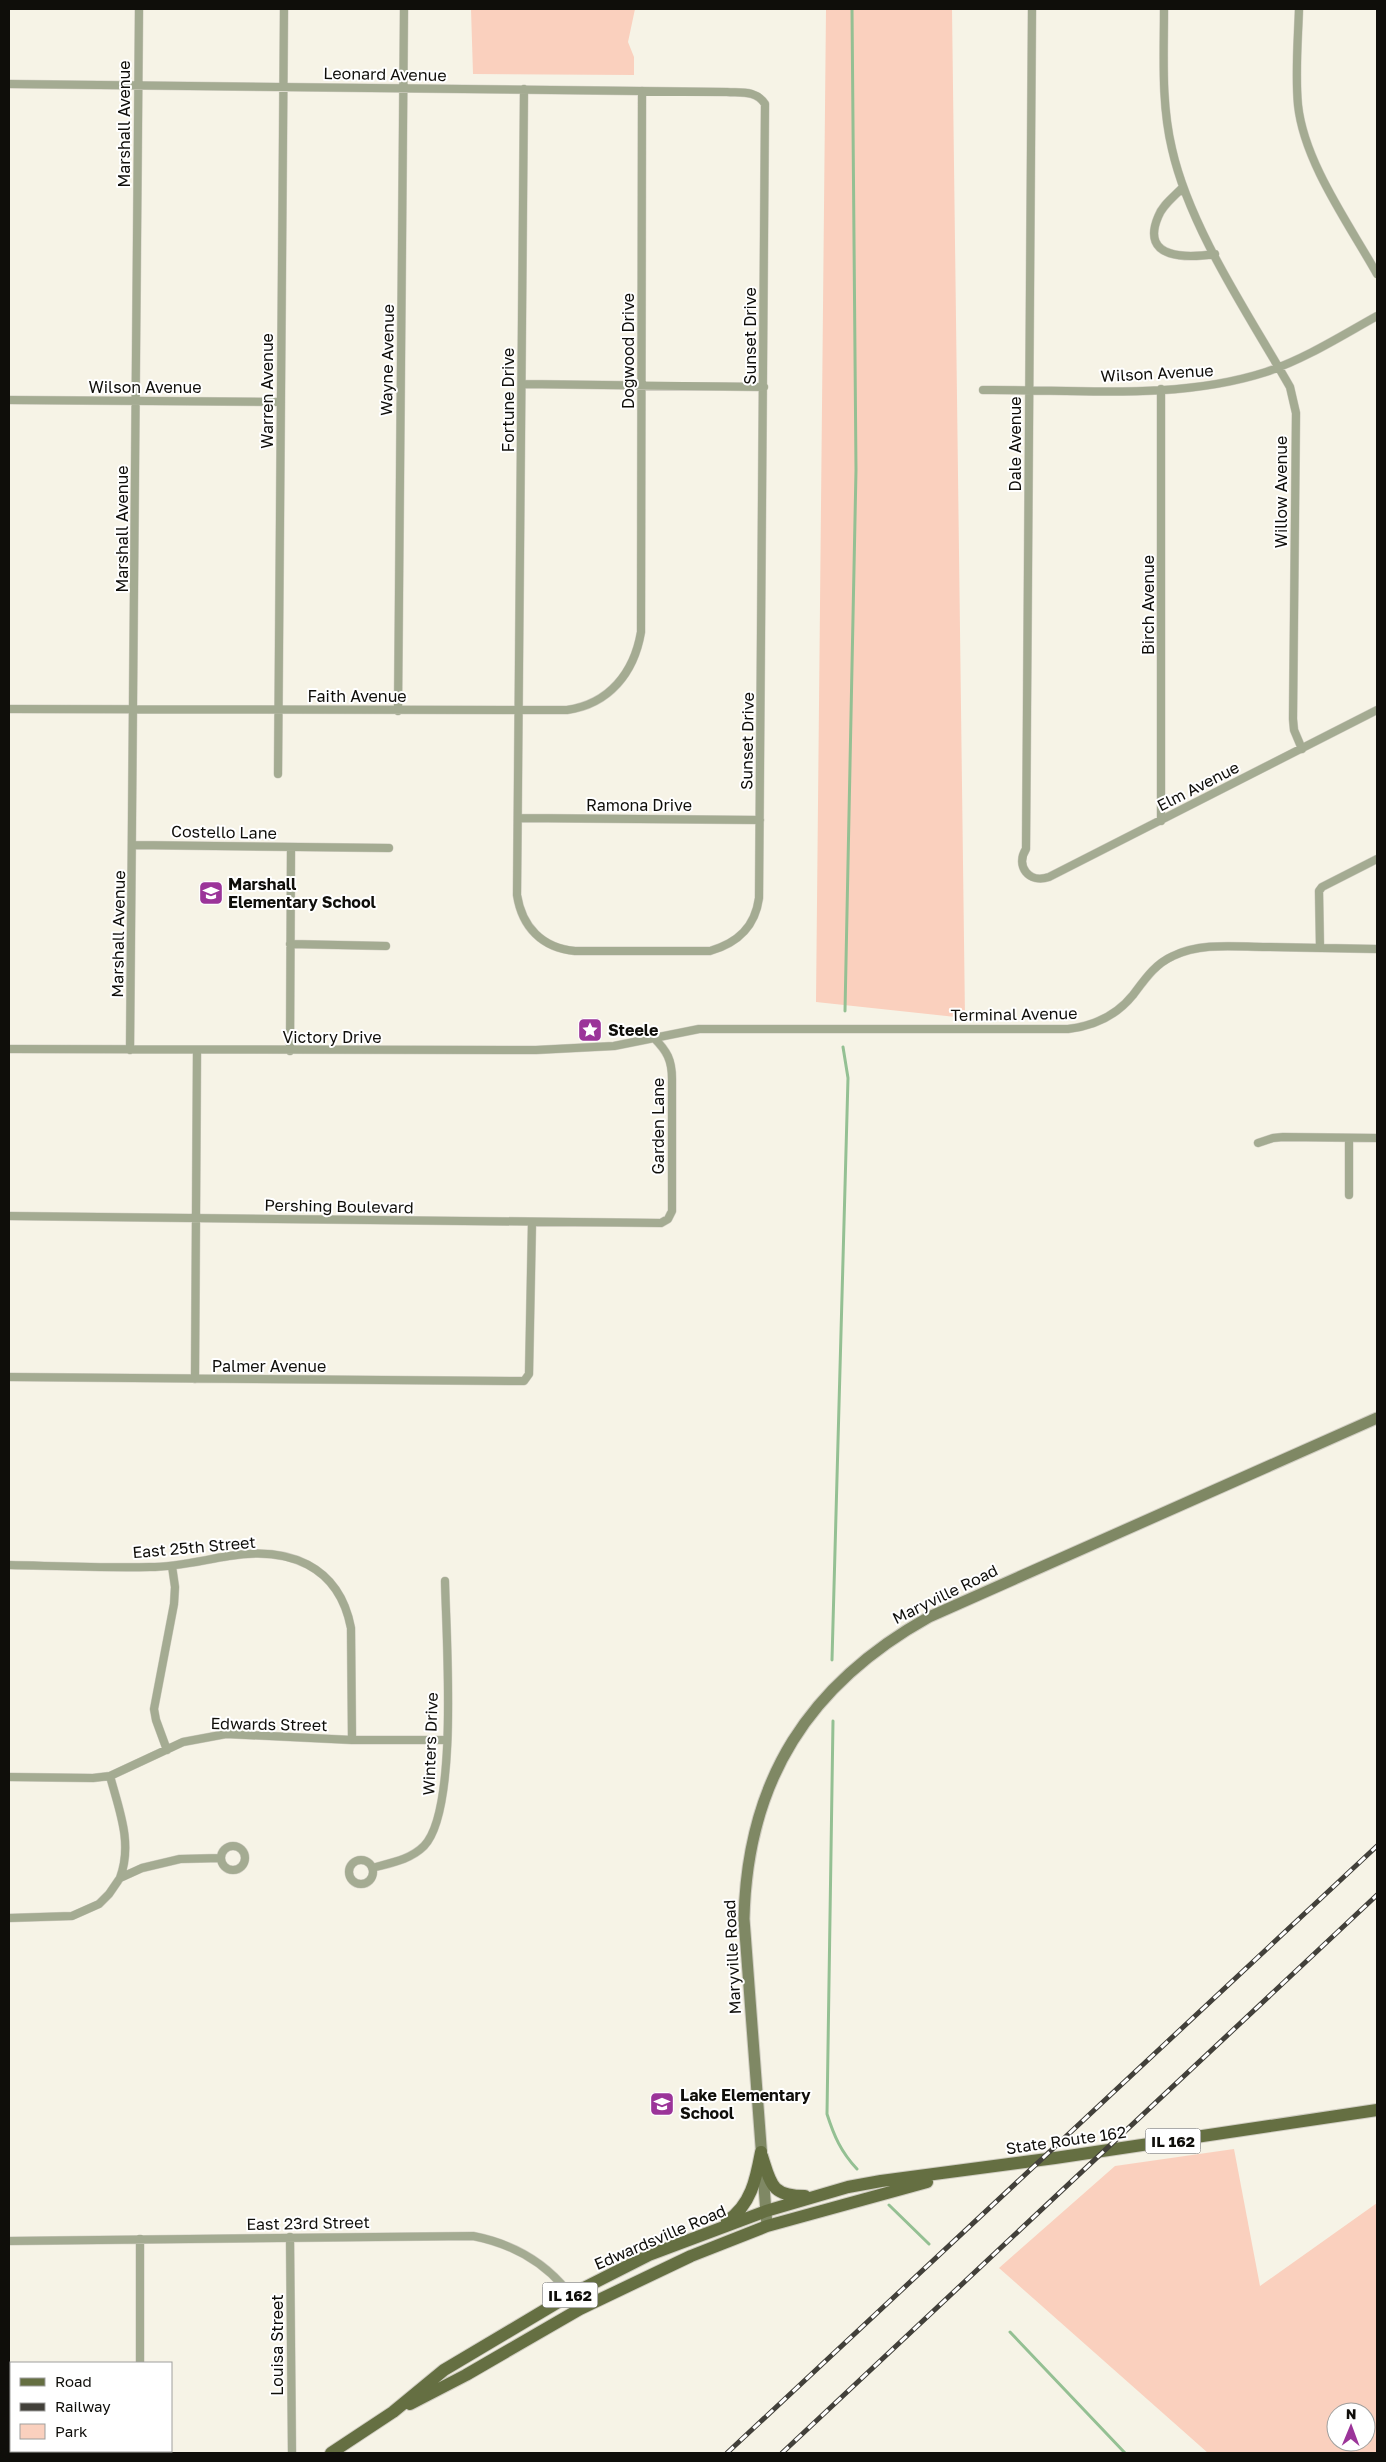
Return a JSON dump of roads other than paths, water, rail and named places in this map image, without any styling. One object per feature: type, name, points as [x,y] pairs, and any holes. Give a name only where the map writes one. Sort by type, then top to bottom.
[{"type":"main road","name":"Maryville Road","points":[[767,2226],[744,1918],[748,1863],[757,1822],[767,1792],[794,1739],[812,1712],[834,1686],[876,1649],[929,1617],[1377,1418]]},
{"type":"main road","name":"State Route 162","points":[[766,2211],[813,2197],[881,2181],[1377,2110]]},
{"type":"main road","points":[[761,2152],[771,2185],[781,2193],[813,2197]]},
{"type":"main road","points":[[717,2229],[734,2217],[747,2202],[757,2173],[761,2152]]},
{"type":"main road","name":"State Route 162","points":[[767,2226],[968,2170]]},
{"type":"main road","name":"Edwardsville Road","points":[[331,2453],[393,2412],[444,2370],[570,2295],[649,2255],[766,2211]]},
{"type":"main road","name":"Edwardsville Road","points":[[393,2412],[466,2375],[580,2309],[690,2256],[767,2226]]},
{"type":"street","name":"Marshall Avenue","points":[[130,1050],[139,9]]},
{"type":"street","name":"Warren Avenue","points":[[278,774],[284,9]]},
{"type":"street","name":"Wayne Avenue","points":[[398,710],[404,9]]},
{"type":"street","name":"Dale Avenue","points":[[1030,876],[1022,867],[1021,859],[1026,849],[1032,9]]},
{"type":"street","name":"Willow Avenue","points":[[1164,9],[1163,70],[1166,122],[1183,187],[1214,254],[1290,387],[1296,413],[1293,719],[1294,730],[1302,749]]},
{"type":"street","points":[[1300,9],[1297,84],[1298,105],[1304,133],[1316,166],[1377,274]]},
{"type":"street","name":"Leonard Avenue","points":[[9,84],[642,91],[753,94],[761,97]]},
{"type":"street","name":"Fortune Drive","points":[[519,710],[524,90]]},
{"type":"street","name":"Dogwood Drive","points":[[641,611],[642,91]]},
{"type":"street","name":"Sunset Drive","points":[[519,710],[517,895],[524,919],[530,930],[548,944],[575,951],[710,951],[734,942],[749,928],[758,906],[760,820],[765,104],[761,97]]},
{"type":"street","points":[[1183,187],[1158,216],[1155,228],[1156,242],[1164,251],[1177,256],[1191,258],[1214,254]]},
{"type":"street","name":"Wilson Avenue","points":[[983,390],[1161,389],[1214,385],[1278,367],[1317,350],[1377,316]]},
{"type":"street","points":[[522,384],[764,386]]},
{"type":"street","name":"Birch Avenue","points":[[1161,389],[1161,821]]},
{"type":"street","name":"Wilson Avenue","points":[[9,400],[281,402]]},
{"type":"street","name":"Faith Avenue","points":[[9,709],[567,710],[583,708],[607,695],[618,684],[633,662],[641,632],[641,611]]},
{"type":"street","name":"Elm Avenue","points":[[1030,876],[1036,879],[1049,877],[1377,710]]},
{"type":"street","name":"Ramona Drive","points":[[518,818],[760,820]]},
{"type":"street","name":"Costello Lane","points":[[133,845],[291,847],[290,1051]]},
{"type":"street","points":[[291,847],[389,848]]},
{"type":"street","points":[[1320,948],[1318,891],[1322,887],[1377,859]]},
{"type":"street","points":[[290,944],[386,946]]},
{"type":"street","name":"Terminal Avenue","points":[[654,1038],[683,1031],[717,1028],[881,1030],[1078,1028],[1101,1021],[1112,1014],[1132,996],[1160,964],[1183,951],[1212,946],[1377,949]]},
{"type":"street","name":"Victory Drive","points":[[9,1049],[565,1050],[614,1046],[654,1038]]},
{"type":"street","name":"Garden Lane","points":[[654,1038],[665,1048],[672,1068],[672,1211],[668,1219]]},
{"type":"street","points":[[195,1379],[198,1050]]},
{"type":"street","points":[[1258,1143],[1273,1138],[1377,1138]]},
{"type":"street","points":[[1349,1138],[1349,1195]]},
{"type":"street","name":"Pershing Boulevard","points":[[9,1216],[661,1223],[668,1219]]},
{"type":"street","name":"Palmer Avenue","points":[[9,1377],[524,1381],[528,1379],[529,1374],[532,1222]]},
{"type":"street","name":"East 25th Street","points":[[9,1565],[172,1566],[230,1555],[268,1554],[308,1563],[329,1580],[344,1602],[351,1628],[352,1740]]},
{"type":"street","points":[[167,1750],[154,1709],[174,1604],[175,1586],[172,1566]]},
{"type":"street","name":"Winters Drive","points":[[372,1868],[410,1856],[424,1847],[437,1825],[443,1799],[447,1740],[445,1581]]},
{"type":"street","name":"Edwards Street","points":[[9,1777],[93,1778],[110,1776],[183,1742],[226,1734],[352,1740],[447,1740]]},
{"type":"street","points":[[9,1918],[60,1918],[85,1912],[109,1894],[120,1878],[125,1865],[126,1840],[110,1776]]},
{"type":"street","points":[[120,1878],[161,1862],[180,1858],[221,1858]]},
{"type":"street","name":"East 23rd Street","points":[[9,2241],[454,2235],[492,2240],[522,2252],[538,2262],[553,2275],[580,2309]]},
{"type":"street","name":"Louisa Street","points":[[290,2238],[292,2453]]},
{"type":"street","points":[[140,2239],[140,2362]]},
{"type":"waterway","points":[[845,1011],[856,470],[852,9]]},
{"type":"waterway","points":[[832,1660],[848,1078],[843,1047]]},
{"type":"waterway","points":[[833,1721],[827,2114],[839,2143],[857,2169]]},
{"type":"waterway","points":[[889,2205],[929,2244]]},
{"type":"waterway","points":[[1010,2332],[1125,2453]]},
{"type":"railway","points":[[727,2453],[1377,1846]]},
{"type":"railway","points":[[782,2453],[1377,1895]]},
{"type":"place","name":"Marshall Elementary School","points":[[211,893]]},
{"type":"place","name":"Steele","points":[[590,1030]]},
{"type":"place","name":"Lake Elementary School","points":[[662,2104]]}]
